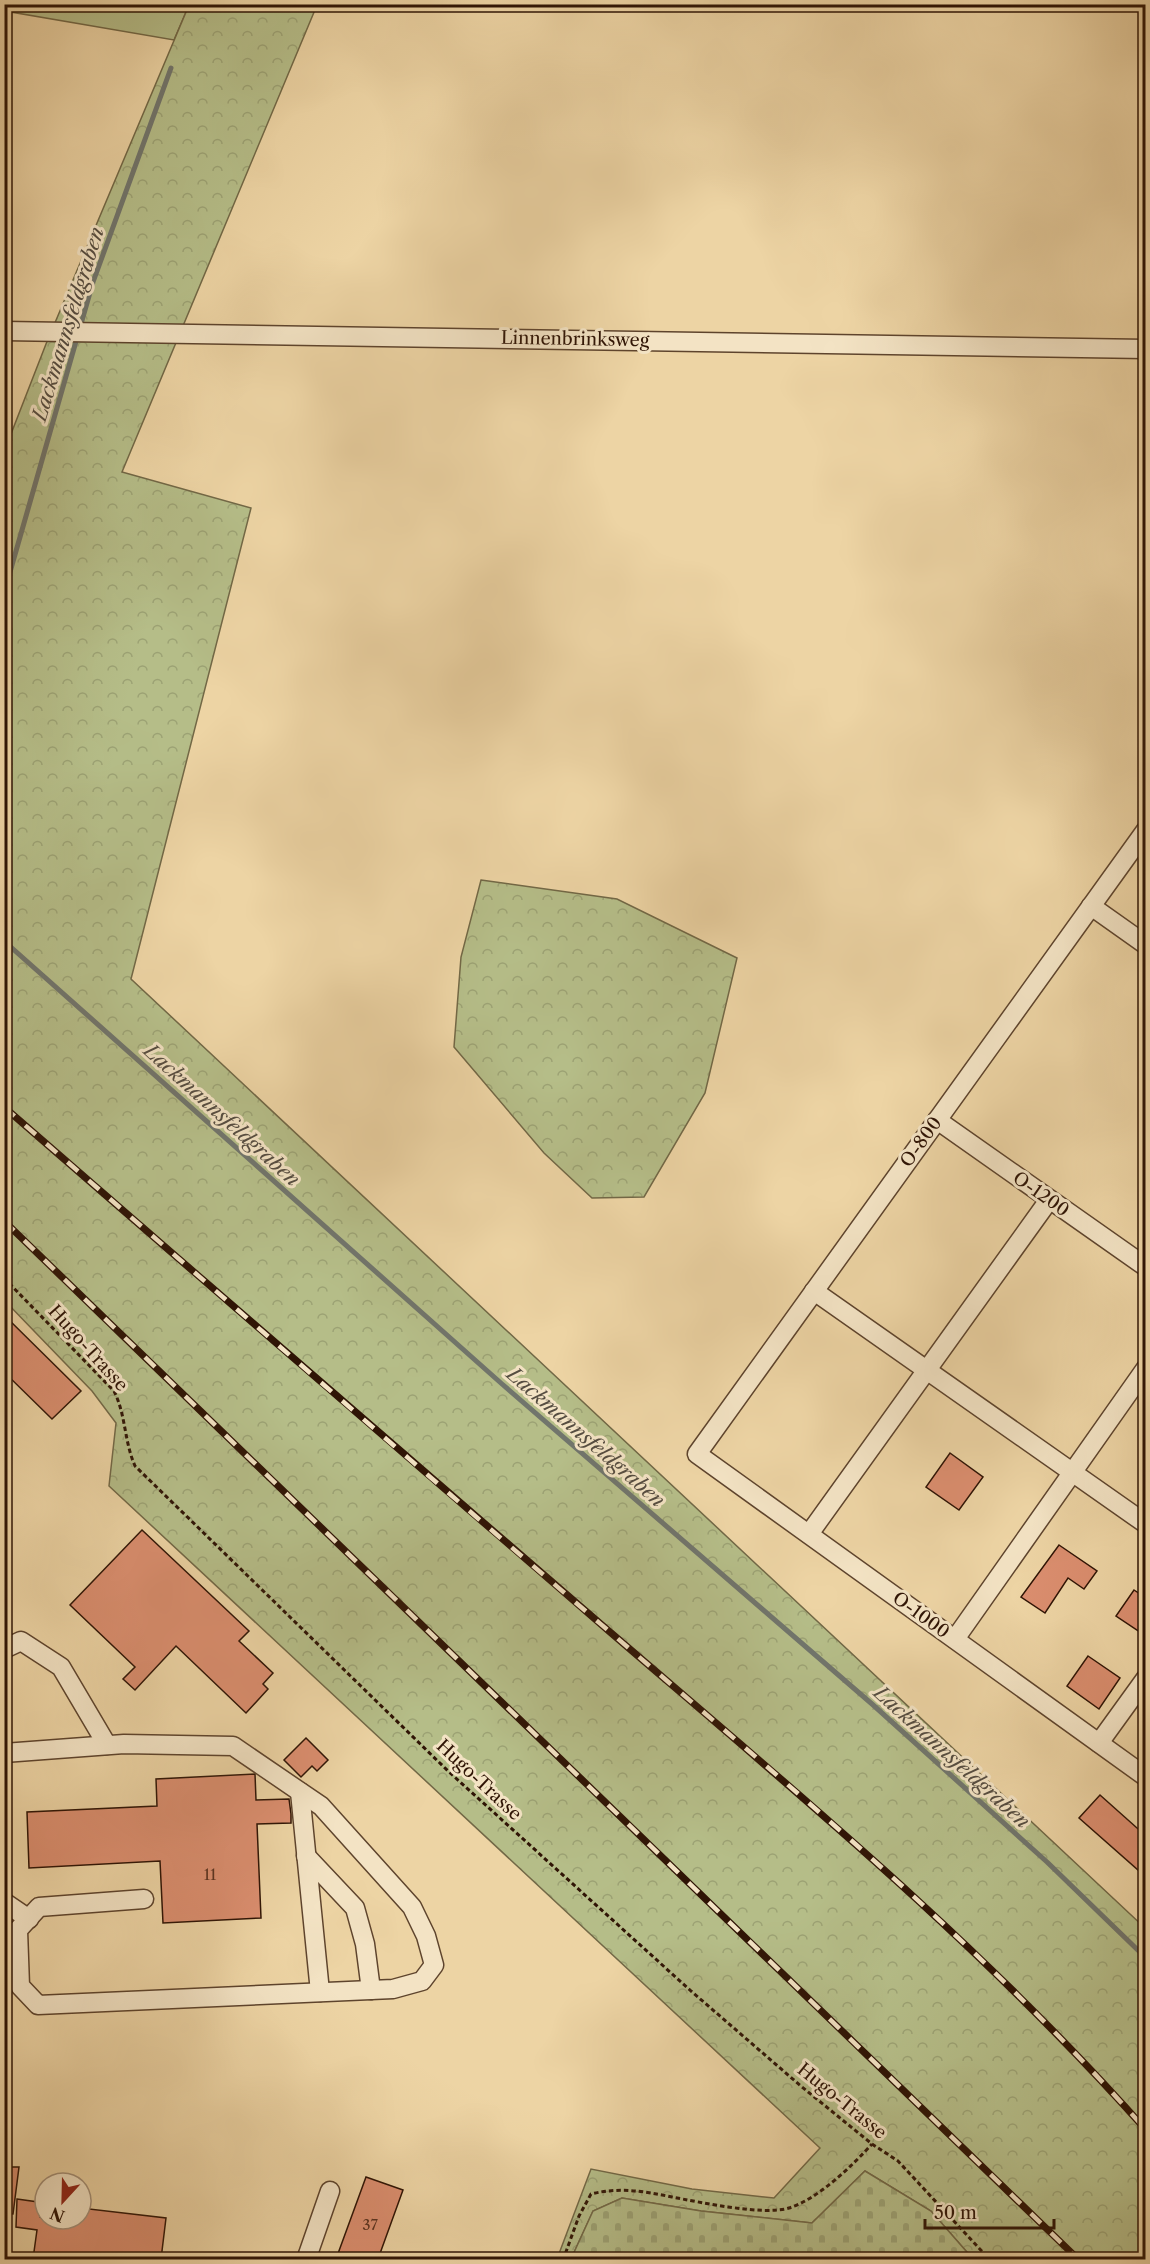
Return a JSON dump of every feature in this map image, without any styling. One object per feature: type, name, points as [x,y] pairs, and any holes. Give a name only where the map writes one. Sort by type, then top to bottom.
[{"type":"street","name":"Linnenbrinksweg","points":[[4,331],[1146,349]]},
{"type":"street","name":"O-800","points":[[697,1454],[1146,830]]},
{"type":"street","points":[[1091,906],[1146,945]]},
{"type":"street","name":"O-1200","points":[[937,1120],[1146,1267]]},
{"type":"street","points":[[809,1534],[1049,1200]]},
{"type":"street","points":[[814,1291],[1146,1524]]},
{"type":"street","points":[[955,1639],[1146,1368]]},
{"type":"street","name":"O-1000","points":[[697,1454],[1146,1777]]},
{"type":"street","points":[[4,1649],[21,1641],[61,1667],[107,1745]]},
{"type":"street","points":[[1099,1743],[1146,1678]]},
{"type":"street","points":[[4,1753],[107,1745],[233,1746],[321,1806],[412,1907],[426,1936],[434,1965],[422,1981],[393,1989],[38,2005],[20,1986],[18,1929],[39,1907],[144,1899]]},
{"type":"street","points":[[300,1792],[320,1992]]},
{"type":"street","points":[[306,1856],[355,1908],[365,1944],[371,1990]]},
{"type":"street","points":[[4,1902],[29,1918]]},
{"type":"street","points":[[306,2259],[330,2190]]},
{"type":"path","name":"Hugo-Trasse","points":[[4,1278],[114,1391],[122,1407],[126,1440],[135,1466],[431,1754],[700,1998],[872,2144],[898,2161],[990,2259]]},
{"type":"path","points":[[563,2259],[579,2216],[591,2194],[611,2189],[635,2189],[704,2203],[773,2210],[788,2209],[800,2204],[848,2169],[872,2144]]},
{"type":"green space","points":[[4,5],[189,5],[174,40],[5,11]]},
{"type":"green space","points":[[189,5],[317,5],[122,472],[251,508],[131,979],[1145,1928],[1145,2259],[973,2259],[931,2211],[865,2171],[812,2223],[701,2211],[622,2198],[593,2211],[571,2259],[557,2259],[591,2169],[692,2189],[774,2198],[820,2148],[109,1486],[116,1423],[92,1391],[5,1301],[4,452],[46,344]]},
{"type":"green space","points":[[481,880],[617,899],[737,958],[705,1093],[644,1197],[592,1198],[544,1153],[454,1047],[461,957]]},
{"type":"green space","points":[[865,2171],[931,2211],[973,2259],[571,2259],[593,2211],[622,2198],[701,2211],[812,2223]]},
{"type":"building","points":[[4,1315],[81,1391],[52,1419],[4,1372]]},
{"type":"building","points":[[950,1453],[983,1477],[959,1510],[926,1487]]},
{"type":"building","points":[[142,1530],[249,1631],[239,1641],[273,1673],[263,1684],[268,1689],[246,1713],[176,1646],[135,1690],[123,1679],[135,1667],[70,1605]]},
{"type":"building","points":[[1059,1545],[1097,1571],[1084,1589],[1068,1578],[1045,1613],[1021,1597]]},
{"type":"building","points":[[1134,1590],[1146,1598],[1146,1636],[1116,1616]]},
{"type":"building","points":[[1088,1656],[1120,1678],[1099,1709],[1067,1686]]},
{"type":"building","points":[[306,1738],[328,1760],[317,1771],[312,1766],[301,1777],[284,1760]]},
{"type":"building","points":[[255,1774],[256,1800],[289,1799],[291,1814],[291,1823],[257,1824],[261,1918],[163,1923],[160,1861],[29,1868],[27,1812],[157,1806],[156,1779]]},
{"type":"building","points":[[1100,1795],[1146,1836],[1146,1877],[1079,1818]]},
{"type":"building","points":[[4,2167],[19,2167],[13,2214],[4,2213]]},
{"type":"building","points":[[366,2177],[403,2190],[378,2259],[336,2259]]},
{"type":"building","points":[[17,2199],[33,2201],[33,2229],[16,2227]]},
{"type":"building","points":[[93,2209],[166,2218],[161,2259],[33,2259],[37,2231],[93,2231]]},
{"type":"waterway","name":"Lackmannsfeldgraben","points":[[4,593],[93,282],[171,68]]},
{"type":"waterway","name":"Lackmannsfeldgraben","points":[[4,941],[502,1384],[872,1704],[1047,1862],[1146,1958]]},
{"type":"railway","points":[[4,1107],[887,1872],[1020,1997],[1146,2130]]},
{"type":"railway","points":[[4,1221],[1079,2260]]}]
